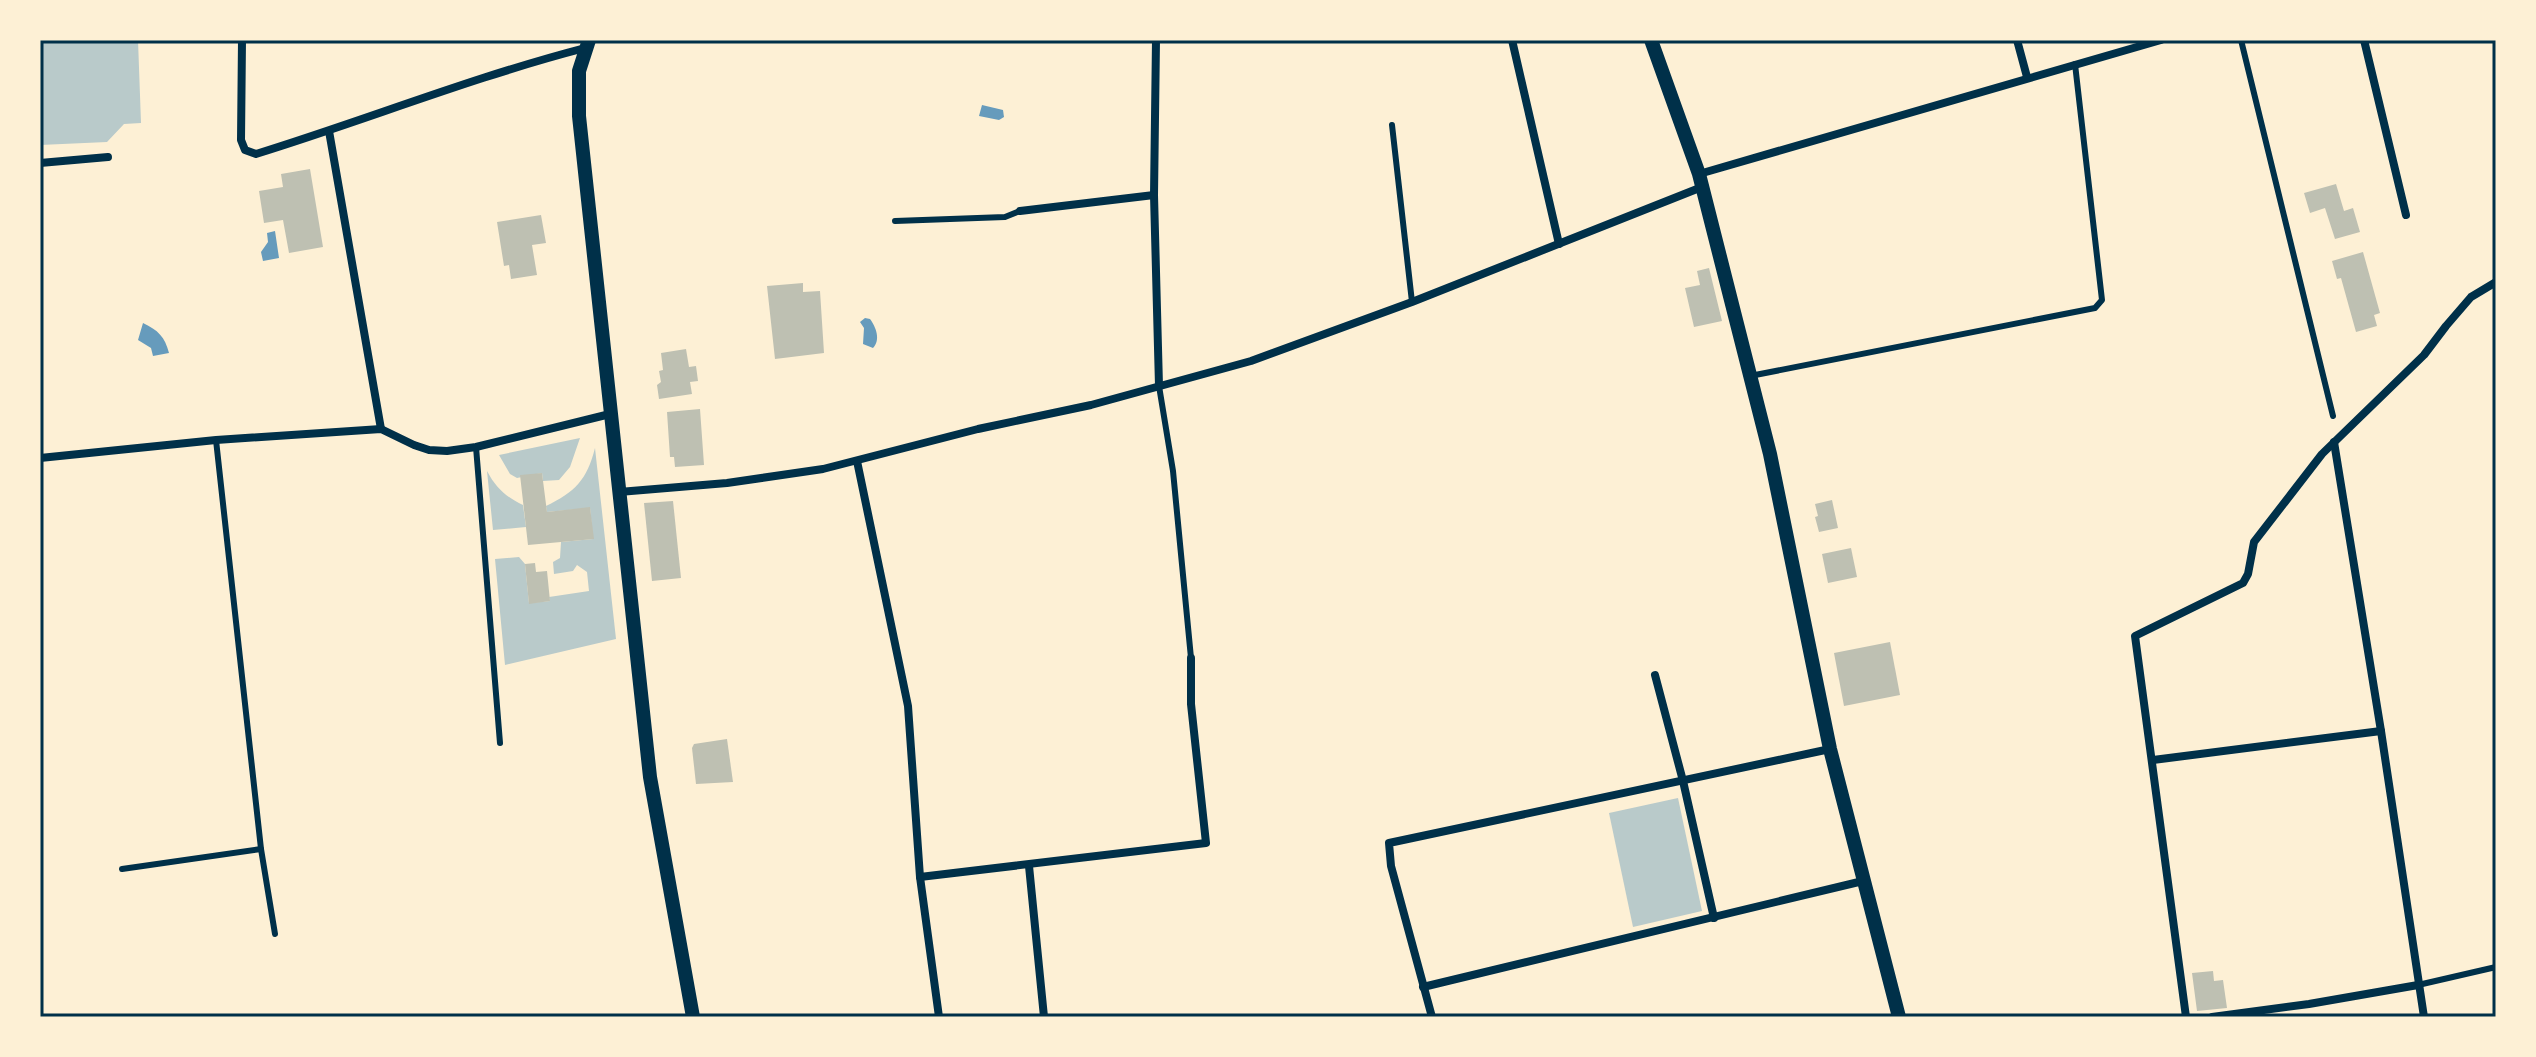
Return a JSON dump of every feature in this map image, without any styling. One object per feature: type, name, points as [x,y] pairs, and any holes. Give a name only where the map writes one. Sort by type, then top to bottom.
[{"type":"street","points":[[242,40],[241,140],[245,150],[256,154],[587,44]]},
{"type":"street","points":[[1156,40],[1154,195],[1159,386]]},
{"type":"street","points":[[1512,40],[1559,244]]},
{"type":"street","points":[[1651,40],[1701,180],[1770,454],[1830,749],[1899,1017]]},
{"type":"street","points":[[2017,40],[2027,77]]},
{"type":"street","points":[[619,492],[751,480],[823,469],[978,429],[1091,405],[1251,361],[1559,244],[1701,180],[2027,77],[2161,40]]},
{"type":"street","points":[[2364,40],[2406,215]]},
{"type":"street","points":[[587,44],[579,71],[579,116],[610,414],[650,777],[693,1017]]},
{"type":"street","points":[[329,131],[381,429]]},
{"type":"street","points":[[40,163],[108,157]]},
{"type":"street","points":[[1020,211],[1154,195]]},
{"type":"street","points":[[2186,1017],[2135,636],[2243,583],[2248,574],[2254,542],[2322,454],[2424,355],[2471,297],[2496,282]]},
{"type":"street","points":[[40,458],[216,440],[381,429],[429,450],[447,451],[476,447],[610,414]]},
{"type":"street","points":[[2334,442],[2424,1017]]},
{"type":"street","points":[[857,461],[908,706],[920,877],[939,1017]]},
{"type":"street","points":[[920,877],[1206,843],[1191,704],[1191,658]]},
{"type":"street","points":[[1655,675],[1714,918]]},
{"type":"street","points":[[2153,760],[2381,731]]},
{"type":"street","points":[[1432,1017],[1391,866],[1389,843],[1830,749]]},
{"type":"street","points":[[1029,866],[1044,1017]]},
{"type":"street","points":[[1423,987],[1863,881]]},
{"type":"street","points":[[2212,1017],[2418,985]]},
{"type":"lane","points":[[2241,40],[2333,416]]},
{"type":"lane","points":[[1750,376],[2095,308],[2102,300],[2075,64]]},
{"type":"lane","points":[[1392,125],[1412,302]]},
{"type":"lane","points":[[895,221],[1005,217],[1020,211]]},
{"type":"lane","points":[[1159,386],[1173,471],[1191,658]]},
{"type":"lane","points":[[216,440],[261,849],[275,934]]},
{"type":"lane","points":[[476,447],[500,743]]},
{"type":"lane","points":[[122,869],[261,849]]},
{"type":"lane","points":[[2418,985],[2496,967]]},
{"type":"shaded area","points":[[40,40],[138,40],[141,123],[124,124],[107,142],[40,145]]},
{"type":"shaded area","points":[[580,438],[570,467],[559,480],[543,481],[542,473],[517,478],[510,474],[499,455]]},
{"type":"shaded area","points":[[595,448],[616,639],[505,665],[495,559],[519,557],[525,564],[529,603],[589,591],[587,572],[577,565],[573,571],[554,574],[553,562],[560,558],[561,542],[593,539],[590,508],[547,512],[546,506],[565,496],[584,477]]},
{"type":"shaded area","points":[[487,471],[502,491],[523,505],[526,527],[493,530]]},
{"type":"shaded area","points":[[1678,798],[1702,911],[1633,927],[1609,813]]},
{"type":"water","points":[[982,105],[1003,110],[1004,117],[999,120],[979,116]]},
{"type":"water","points":[[275,231],[279,258],[263,261],[261,252],[268,242],[267,233]]},
{"type":"water","points":[[870,319],[877,334],[873,348],[863,344],[864,328],[860,322]]},
{"type":"water","points":[[143,323],[160,335],[169,353],[153,356],[151,348],[138,340]]},
{"type":"building","points":[[310,169],[323,247],[289,253],[283,220],[264,223],[259,191],[283,187],[281,174]]},
{"type":"building","points":[[2336,184],[2344,211],[2353,208],[2360,232],[2335,239],[2325,208],[2310,213],[2304,193]]},
{"type":"building","points":[[541,215],[546,243],[532,245],[537,275],[511,279],[509,265],[504,266],[497,222]]},
{"type":"building","points":[[2363,252],[2380,313],[2374,315],[2377,326],[2356,332],[2341,278],[2337,279],[2332,261]]},
{"type":"building","points":[[1709,268],[1722,321],[1694,327],[1685,288],[1700,285],[1697,271]]},
{"type":"building","points":[[803,283],[803,292],[820,291],[824,353],[775,359],[767,286]]},
{"type":"building","points":[[686,349],[689,367],[696,366],[698,381],[690,382],[692,394],[659,399],[657,385],[661,382],[659,371],[663,370],[661,353]]},
{"type":"building","points":[[700,409],[704,465],[675,467],[674,457],[670,457],[667,412]]},
{"type":"building","points":[[542,473],[547,512],[590,507],[594,539],[528,545],[520,475]]},
{"type":"building","points":[[1832,500],[1838,528],[1819,532],[1815,504]]},
{"type":"building","points":[[673,501],[681,578],[652,581],[644,503]]},
{"type":"building","points":[[1851,548],[1857,577],[1828,583],[1822,554]]},
{"type":"building","points":[[535,563],[536,572],[547,571],[550,601],[529,604],[525,564]]},
{"type":"building","points":[[1890,642],[1900,695],[1844,706],[1834,653]]},
{"type":"building","points":[[727,739],[733,782],[696,784],[694,744]]},
{"type":"building","points":[[2213,971],[2214,981],[2223,980],[2227,1008],[2197,1011],[2192,973]]}]
